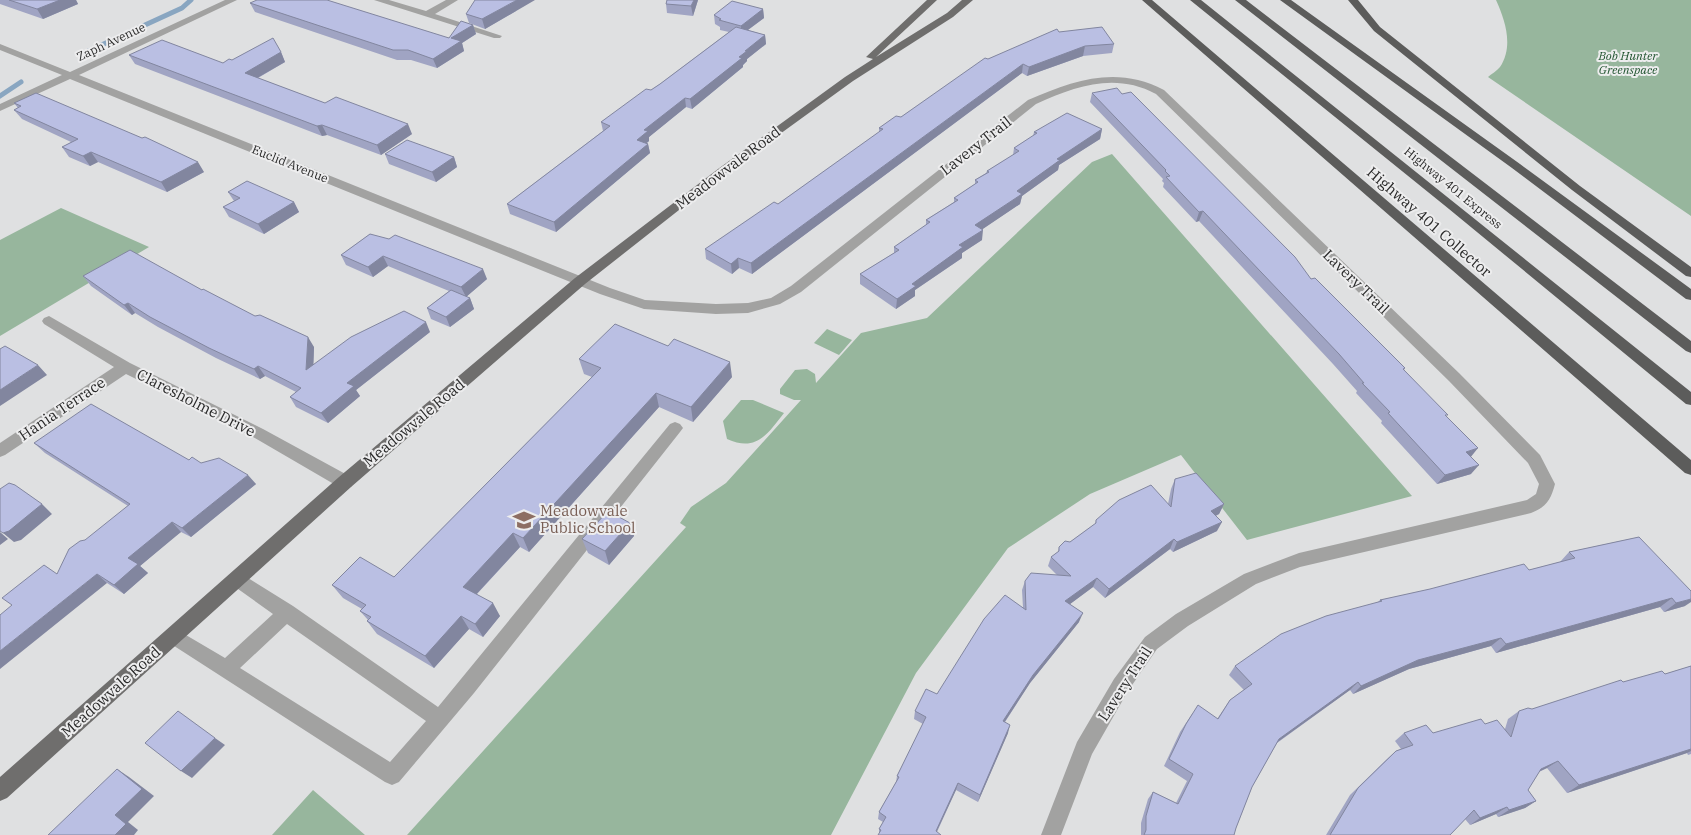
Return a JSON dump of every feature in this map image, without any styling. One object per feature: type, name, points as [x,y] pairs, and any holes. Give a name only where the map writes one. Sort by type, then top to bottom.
[{"type":"highway","name":"Highway 401 Collector","points":[[1146,0],[1691,469]]},
{"type":"highway","name":"Highway 401 Express","points":[[1195,0],[1446,200],[1691,400]]},
{"type":"highway","name":"Highway 401 Express","points":[[1240,0],[1691,348]]},
{"type":"highway","points":[[1285,0],[1516,166],[1691,296]]},
{"type":"highway","points":[[1353,0],[1377,29],[1576,188],[1691,273]]},
{"type":"main road","name":"Meadowvale Road","points":[[848,79],[932,0]]},
{"type":"main road","name":"Meadowvale Road","points":[[0,791],[345,482],[580,281],[722,171],[848,79],[950,15],[968,0]]},
{"type":"street","name":"Zaph Avenue","points":[[0,108],[232,0]]},
{"type":"street","points":[[379,0],[497,36]]},
{"type":"street","points":[[427,15],[453,0]]},
{"type":"street","name":"Euclid Avenue","points":[[0,47],[580,281]]},
{"type":"street","name":"Lavery Trail","points":[[580,281],[644,304],[716,309],[748,308],[775,301],[796,289],[1032,102],[1074,85],[1125,79],[1148,84],[1160,92],[1447,370],[1534,459],[1547,484],[1543,498],[1531,506],[1299,560],[1250,579],[1219,596],[1151,643],[1121,685],[1084,749],[1051,835]]},
{"type":"street","name":"Claresholme Drive","points":[[49,321],[125,367],[250,429],[345,482]]},
{"type":"street","name":"Hania Terrace","points":[[0,451],[125,367]]},
{"type":"street","points":[[174,636],[392,775],[467,687],[675,428]]},
{"type":"street","points":[[237,579],[440,719]]},
{"type":"street","points":[[226,669],[287,612]]},
{"type":"green space","name":"Bob Hunter Greenspace","points":[[1496,0],[1691,0],[1691,216],[1488,77],[1500,67],[1507,50],[1507,33]]},
{"type":"green space","points":[[1112,154],[1412,496],[1247,540],[1181,455],[1090,494],[1008,548],[916,673],[831,835],[407,835],[686,527],[680,523],[691,507],[726,483],[801,400],[794,400],[780,394],[780,389],[795,370],[807,369],[815,374],[816,383],[861,333],[927,318],[1092,162]]},
{"type":"green space","points":[[61,208],[149,247],[0,336],[0,240]]},
{"type":"green space","points":[[827,329],[852,340],[839,355],[814,343]]},
{"type":"green space","points":[[741,400],[753,400],[784,413],[760,439],[746,444],[737,443],[727,439],[723,421]]},
{"type":"green space","points":[[313,790],[365,835],[272,835]]},
{"type":"building","points":[[9,0],[60,0],[37,9]]},
{"type":"building","points":[[257,0],[327,0],[449,38],[461,21],[473,25],[451,38],[461,41],[433,59],[408,50],[393,50],[250,3]]},
{"type":"building","points":[[475,0],[517,0],[482,19],[466,14]]},
{"type":"building","points":[[667,0],[694,0],[691,6],[666,4]]},
{"type":"building","points":[[732,1],[763,9],[741,26],[719,20],[721,19],[714,15]]},
{"type":"building","points":[[736,27],[765,35],[739,57],[742,58],[690,99],[685,98],[644,130],[648,131],[637,140],[648,144],[554,222],[507,204],[610,126],[601,122],[646,89],[651,90],[660,84]]},
{"type":"building","points":[[1102,27],[1114,44],[1085,46],[1029,67],[1023,64],[751,263],[738,258],[731,264],[705,249],[774,202],[778,204],[883,129],[879,128],[896,116],[901,117],[985,58],[988,59],[1057,29],[1059,32]]},
{"type":"building","points":[[273,38],[281,52],[245,73],[325,103],[336,97],[408,124],[377,145],[322,125],[317,126],[129,55],[162,40],[223,63]]},
{"type":"building","points":[[1117,88],[1122,94],[1131,92],[1295,257],[1311,279],[1315,278],[1405,368],[1403,369],[1478,448],[1466,452],[1479,465],[1445,475],[1388,413],[1390,412],[1362,383],[1364,383],[1339,354],[1203,211],[1199,212],[1166,177],[1170,176],[1166,170],[1092,93]]},
{"type":"building","points":[[36,93],[142,138],[145,137],[198,162],[161,182],[91,152],[83,156],[62,147],[78,139],[14,110],[21,106],[14,103]]},
{"type":"building","points":[[1067,113],[1102,129],[1057,159],[1060,160],[1017,191],[1022,194],[975,225],[983,230],[959,245],[963,247],[912,284],[916,286],[897,299],[860,274],[899,250],[894,247],[930,222],[926,220],[958,200],[954,198],[978,182],[975,180],[1019,151],[1014,148],[1037,133],[1034,132]]},
{"type":"building","points":[[407,140],[454,157],[432,172],[385,154]]},
{"type":"building","points":[[247,181],[294,202],[258,224],[223,207],[240,198],[228,192]]},
{"type":"building","points":[[370,234],[389,239],[395,235],[483,269],[461,287],[383,256],[368,267],[341,255]]},
{"type":"building","points":[[130,250],[202,290],[255,316],[260,315],[308,337],[306,370],[351,337],[404,311],[426,322],[347,383],[354,386],[321,413],[290,397],[301,388],[258,366],[254,369],[209,348],[150,317],[128,303],[124,305],[83,276]]},
{"type":"building","points":[[451,290],[470,298],[446,317],[427,308]]},
{"type":"building","points":[[615,324],[668,346],[674,339],[730,362],[691,407],[656,393],[523,538],[513,533],[463,587],[493,603],[475,624],[461,616],[425,656],[367,621],[371,617],[360,611],[366,605],[332,585],[360,557],[394,577],[601,368],[579,359]]},
{"type":"building","points":[[5,346],[38,365],[0,390],[0,349]]},
{"type":"building","points":[[91,404],[189,460],[192,457],[201,463],[219,458],[248,475],[182,528],[172,522],[128,558],[138,564],[114,585],[97,574],[0,651],[0,615],[12,605],[2,598],[44,565],[57,574],[69,549],[80,541],[85,540],[130,504],[34,443]]},
{"type":"building","points":[[1196,473],[1224,504],[1211,511],[1222,522],[1177,542],[1174,539],[1109,589],[1097,578],[1065,601],[1083,613],[1033,675],[1003,721],[1010,725],[980,795],[958,783],[936,831],[941,835],[878,835],[881,830],[879,829],[886,817],[879,812],[899,777],[897,776],[926,717],[915,711],[926,689],[937,694],[984,619],[1005,595],[1026,610],[1025,581],[1031,573],[1071,576],[1051,557],[1059,551],[1059,547],[1065,541],[1070,542],[1096,523],[1096,520],[1119,500],[1151,485],[1171,507],[1175,479]]},
{"type":"building","points":[[9,483],[15,485],[42,504],[9,531],[3,533],[0,531],[0,489]]},
{"type":"building","points":[[608,511],[630,523],[605,551],[582,539]]},
{"type":"building","points":[[1639,537],[1691,591],[1691,599],[1676,603],[1672,598],[1506,644],[1501,638],[1418,660],[1361,686],[1358,682],[1279,739],[1252,787],[1234,835],[1144,835],[1146,816],[1153,792],[1178,804],[1193,774],[1169,759],[1186,724],[1198,705],[1218,719],[1230,700],[1252,684],[1235,666],[1281,634],[1326,616],[1382,601],[1380,600],[1524,564],[1529,570],[1575,558],[1569,552]]},
{"type":"building","points":[[1691,666],[1691,749],[1579,785],[1558,761],[1541,769],[1528,790],[1536,801],[1509,810],[1507,807],[1480,818],[1474,810],[1450,835],[1330,835],[1358,788],[1396,751],[1413,745],[1404,733],[1426,725],[1433,733],[1481,719],[1485,724],[1497,720],[1511,737],[1519,711],[1528,708],[1532,709],[1621,680],[1623,682],[1662,671],[1665,674]]},
{"type":"building","points":[[178,711],[215,738],[181,771],[145,743]]},
{"type":"building","points":[[117,769],[142,789],[115,815],[126,824],[115,835],[48,835]]},
{"type":"waterway","points":[[84,53],[182,8],[191,0]]},
{"type":"waterway","points":[[0,96],[21,82]]},
{"type":"place","name":"Meadowvale Public School","points":[[524,520]]}]
